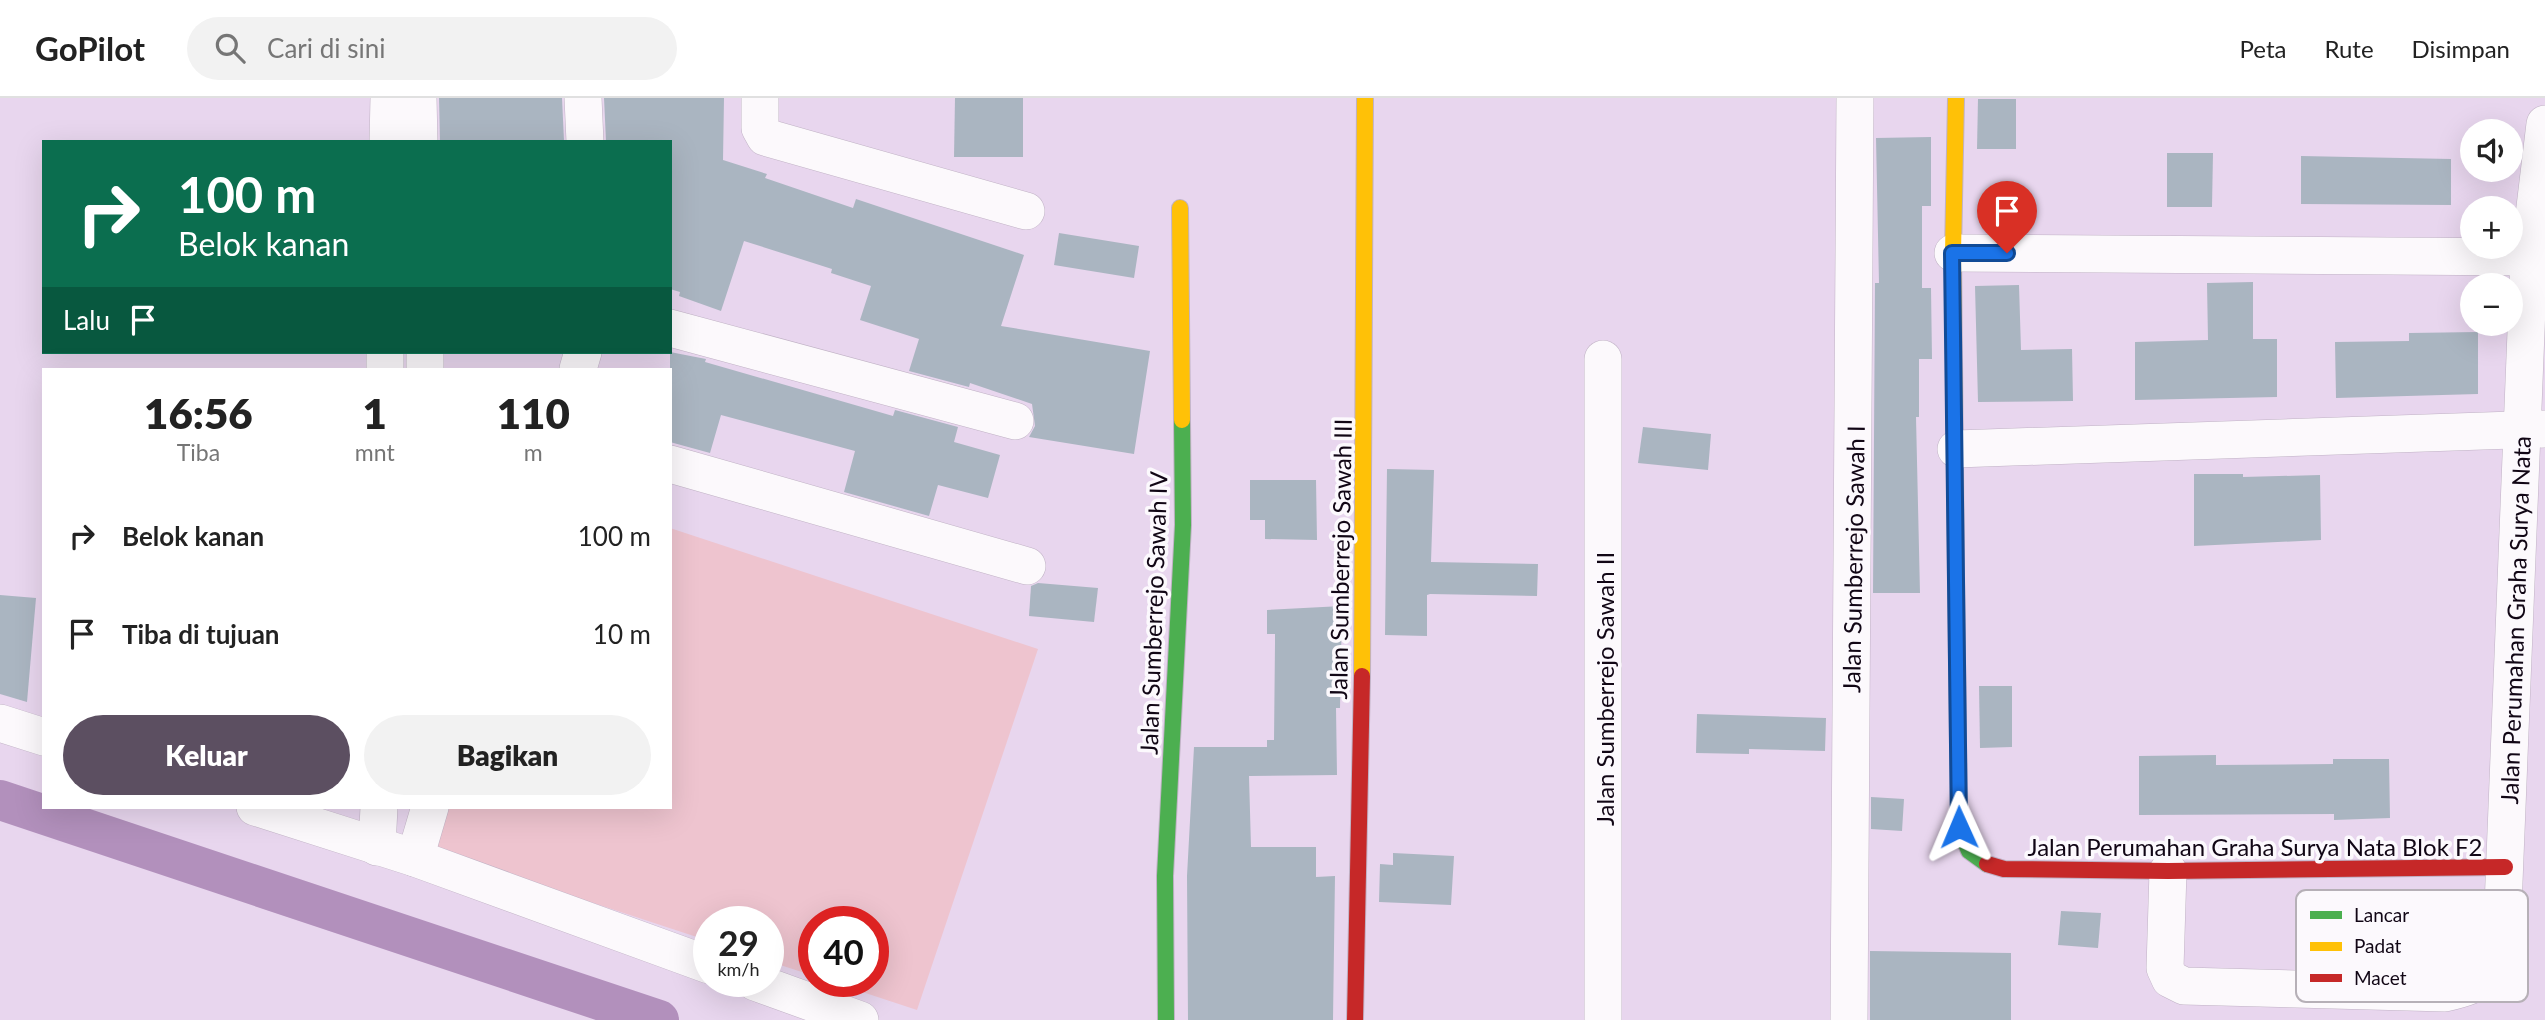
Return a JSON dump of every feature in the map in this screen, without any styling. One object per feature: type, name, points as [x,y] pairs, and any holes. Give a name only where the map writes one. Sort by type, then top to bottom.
[{"type":"street","points":[[388,98],[388,140]]},
{"type":"street","points":[[418,98],[419,140]]},
{"type":"street","points":[[583,98],[585,140]]},
{"type":"street","points":[[760,98],[760,128],[765,138],[1026,211]]},
{"type":"street","name":"Jalan Sumberrejo Sawah III","points":[[1355,1020],[1364,606],[1365,98]]},
{"type":"street","name":"Jalan Sumberrejo Sawah I","points":[[1849,1020],[1855,98]]},
{"type":"street","name":"Jalan Perumahan Graha Surya Nata Blok F2","points":[[1956,98],[1952,253],[1959,827],[1966,851],[1984,864],[2004,869],[2168,872],[2505,867]]},
{"type":"street","name":"Jalan Perumahan Graha Surya Nata","points":[[2504,890],[2534,428],[2529,257],[2545,124]]},
{"type":"street","name":"Jalan Sumberrejo Sawah IV","points":[[1166,1020],[1165,876],[1183,525],[1180,208]]},
{"type":"street","points":[[1952,253],[2529,257]]},
{"type":"street","points":[[672,329],[1015,421]]},
{"type":"street","name":"Jalan Sumberrejo Sawah II","points":[[1603,359],[1603,1020]]},
{"type":"street","points":[[1956,449],[2534,428]]},
{"type":"street","points":[[672,465],[1027,566]]},
{"type":"street","points":[[0,723],[42,736]]},
{"type":"street","points":[[262,809],[415,858],[693,959]]},
{"type":"street","points":[[377,846],[379,809]]},
{"type":"street","points":[[415,858],[429,809]]},
{"type":"street","name":"Jalan Perumahan Graha Surya Nata","points":[[2168,872],[2165,968],[2170,979],[2184,986],[2296,989]]},
{"type":"street","points":[[784,992],[860,1020]]},
{"type":"shaded area","points":[[672,529],[1038,649],[917,1010],[878,997],[889,997],[889,906],[798,906],[798,971],[784,966],[784,906],[693,906],[693,936],[426,848],[439,809],[672,809]]},
{"type":"building","points":[[439,98],[562,98],[564,140],[440,140]]},
{"type":"building","points":[[604,98],[724,98],[723,160],[767,174],[765,178],[853,208],[856,199],[1024,255],[1001,326],[1150,351],[1134,454],[1029,437],[1035,426],[1032,404],[970,383],[969,387],[909,371],[919,339],[860,320],[871,286],[831,273],[832,269],[744,241],[721,311],[679,296],[680,292],[672,290],[672,140],[606,140]]},
{"type":"building","points":[[955,98],[1023,98],[1023,157],[954,157]]},
{"type":"building","points":[[1978,99],[2016,99],[2016,149],[1977,149]]},
{"type":"building","points":[[1931,137],[1931,206],[1922,206],[1922,288],[1931,288],[1932,359],[1919,359],[1919,417],[1916,417],[1920,593],[1873,593],[1875,283],[1879,283],[1876,138]]},
{"type":"building","points":[[2167,153],[2213,153],[2212,207],[2167,207]]},
{"type":"building","points":[[2301,156],[2451,159],[2451,205],[2301,204]]},
{"type":"building","points":[[1059,233],[1139,246],[1134,278],[1054,265]]},
{"type":"building","points":[[2253,282],[2253,339],[2277,339],[2277,397],[2135,400],[2135,342],[2208,340],[2207,283]]},
{"type":"building","points":[[2019,285],[2021,350],[2072,349],[2073,401],[1978,402],[1975,286]]},
{"type":"building","points":[[2460,332],[2460,336],[2478,336],[2478,394],[2336,398],[2335,342],[2409,341],[2409,333]]},
{"type":"building","points":[[672,352],[706,359],[705,362],[893,416],[895,410],[958,427],[954,442],[1000,455],[988,498],[938,485],[929,516],[844,492],[855,451],[721,415],[710,453],[672,443]]},
{"type":"building","points":[[1643,427],[1711,434],[1708,470],[1638,463]]},
{"type":"building","points":[[1387,469],[1434,470],[1431,562],[1538,564],[1537,596],[1430,594],[1427,595],[1427,636],[1385,635]]},
{"type":"building","points":[[2194,474],[2243,474],[2243,477],[2320,475],[2321,540],[2194,546]]},
{"type":"building","points":[[1250,480],[1316,480],[1317,540],[1265,539],[1265,520],[1250,520]]},
{"type":"building","points":[[1038,583],[1098,588],[1094,622],[1029,616],[1031,586]]},
{"type":"building","points":[[0,595],[36,598],[27,702],[0,694]]},
{"type":"building","points":[[1342,606],[1340,708],[1336,708],[1337,775],[1249,776],[1251,847],[1316,847],[1316,877],[1335,876],[1333,1020],[1188,1020],[1187,876],[1194,747],[1267,747],[1267,740],[1274,740],[1275,634],[1267,634],[1267,610]]},
{"type":"building","points":[[1979,686],[2012,686],[2012,747],[1980,748]]},
{"type":"building","points":[[1697,714],[1826,718],[1825,751],[1749,749],[1749,754],[1696,753]]},
{"type":"building","points":[[2216,755],[2216,765],[2333,764],[2333,759],[2389,759],[2390,818],[2334,820],[2334,814],[2139,815],[2139,756]]},
{"type":"building","points":[[1871,797],[1904,799],[1902,831],[1871,829]]},
{"type":"building","points":[[1393,853],[1454,856],[1451,905],[1379,902],[1380,864],[1393,865]]},
{"type":"building","points":[[2061,911],[2101,913],[2098,948],[2058,945]]},
{"type":"building","points":[[1870,951],[2011,953],[2011,1020],[1870,1020]]},
{"type":"waterway","points":[[0,800],[659,1020]]},
{"type":"traffic: fast","points":[[1166,1020],[1165,876],[1183,525],[1182,420]]},
{"type":"traffic: fast","points":[[1956,575],[1959,827],[1969,851],[1987,864]]},
{"type":"traffic: slow","points":[[1362,676],[1365,98]]},
{"type":"traffic: slow","points":[[1956,98],[1953,253],[1956,575]]},
{"type":"traffic: slow","points":[[1180,208],[1182,420]]},
{"type":"traffic: jam","points":[[1355,1020],[1362,676]]},
{"type":"traffic: jam","points":[[1987,864],[2004,869],[2168,871],[2505,867]]},
{"type":"route","points":[[1959,827],[1952,253],[2007,253]]}]
